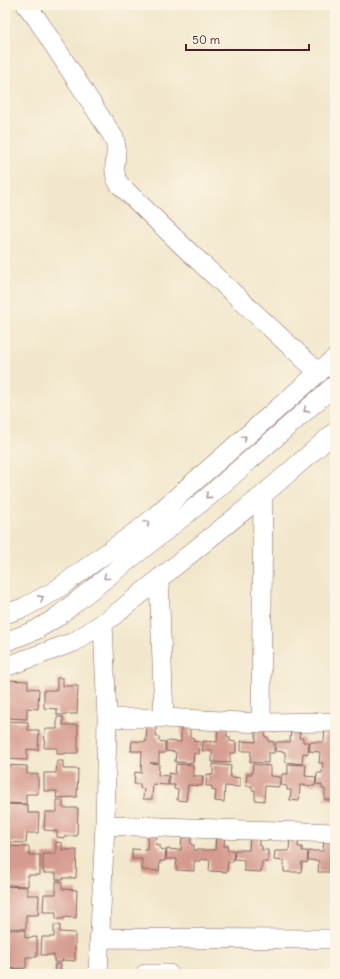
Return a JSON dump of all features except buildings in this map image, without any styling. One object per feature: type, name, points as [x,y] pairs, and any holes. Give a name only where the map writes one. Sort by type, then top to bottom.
[{"type":"street","points":[[26,5],[37,19],[114,138],[116,148],[114,168],[115,177],[119,184],[186,249],[319,372]]},
{"type":"street","points":[[5,614],[23,608],[53,592],[145,525],[335,358]]},
{"type":"street","points":[[5,642],[36,630],[57,617],[208,497],[335,385]]},
{"type":"street","points":[[5,667],[74,642],[103,623],[263,494],[335,432]]},
{"type":"street","points":[[261,723],[263,494]]},
{"type":"street","points":[[159,578],[164,718]]},
{"type":"street","points":[[98,974],[105,824],[107,718],[103,623]]},
{"type":"street","points":[[107,718],[164,718],[261,723],[335,722]]},
{"type":"street","points":[[105,824],[335,833]]},
{"type":"street","points":[[99,938],[335,939]]},
{"type":"street","points":[[145,974],[169,974]]}]
